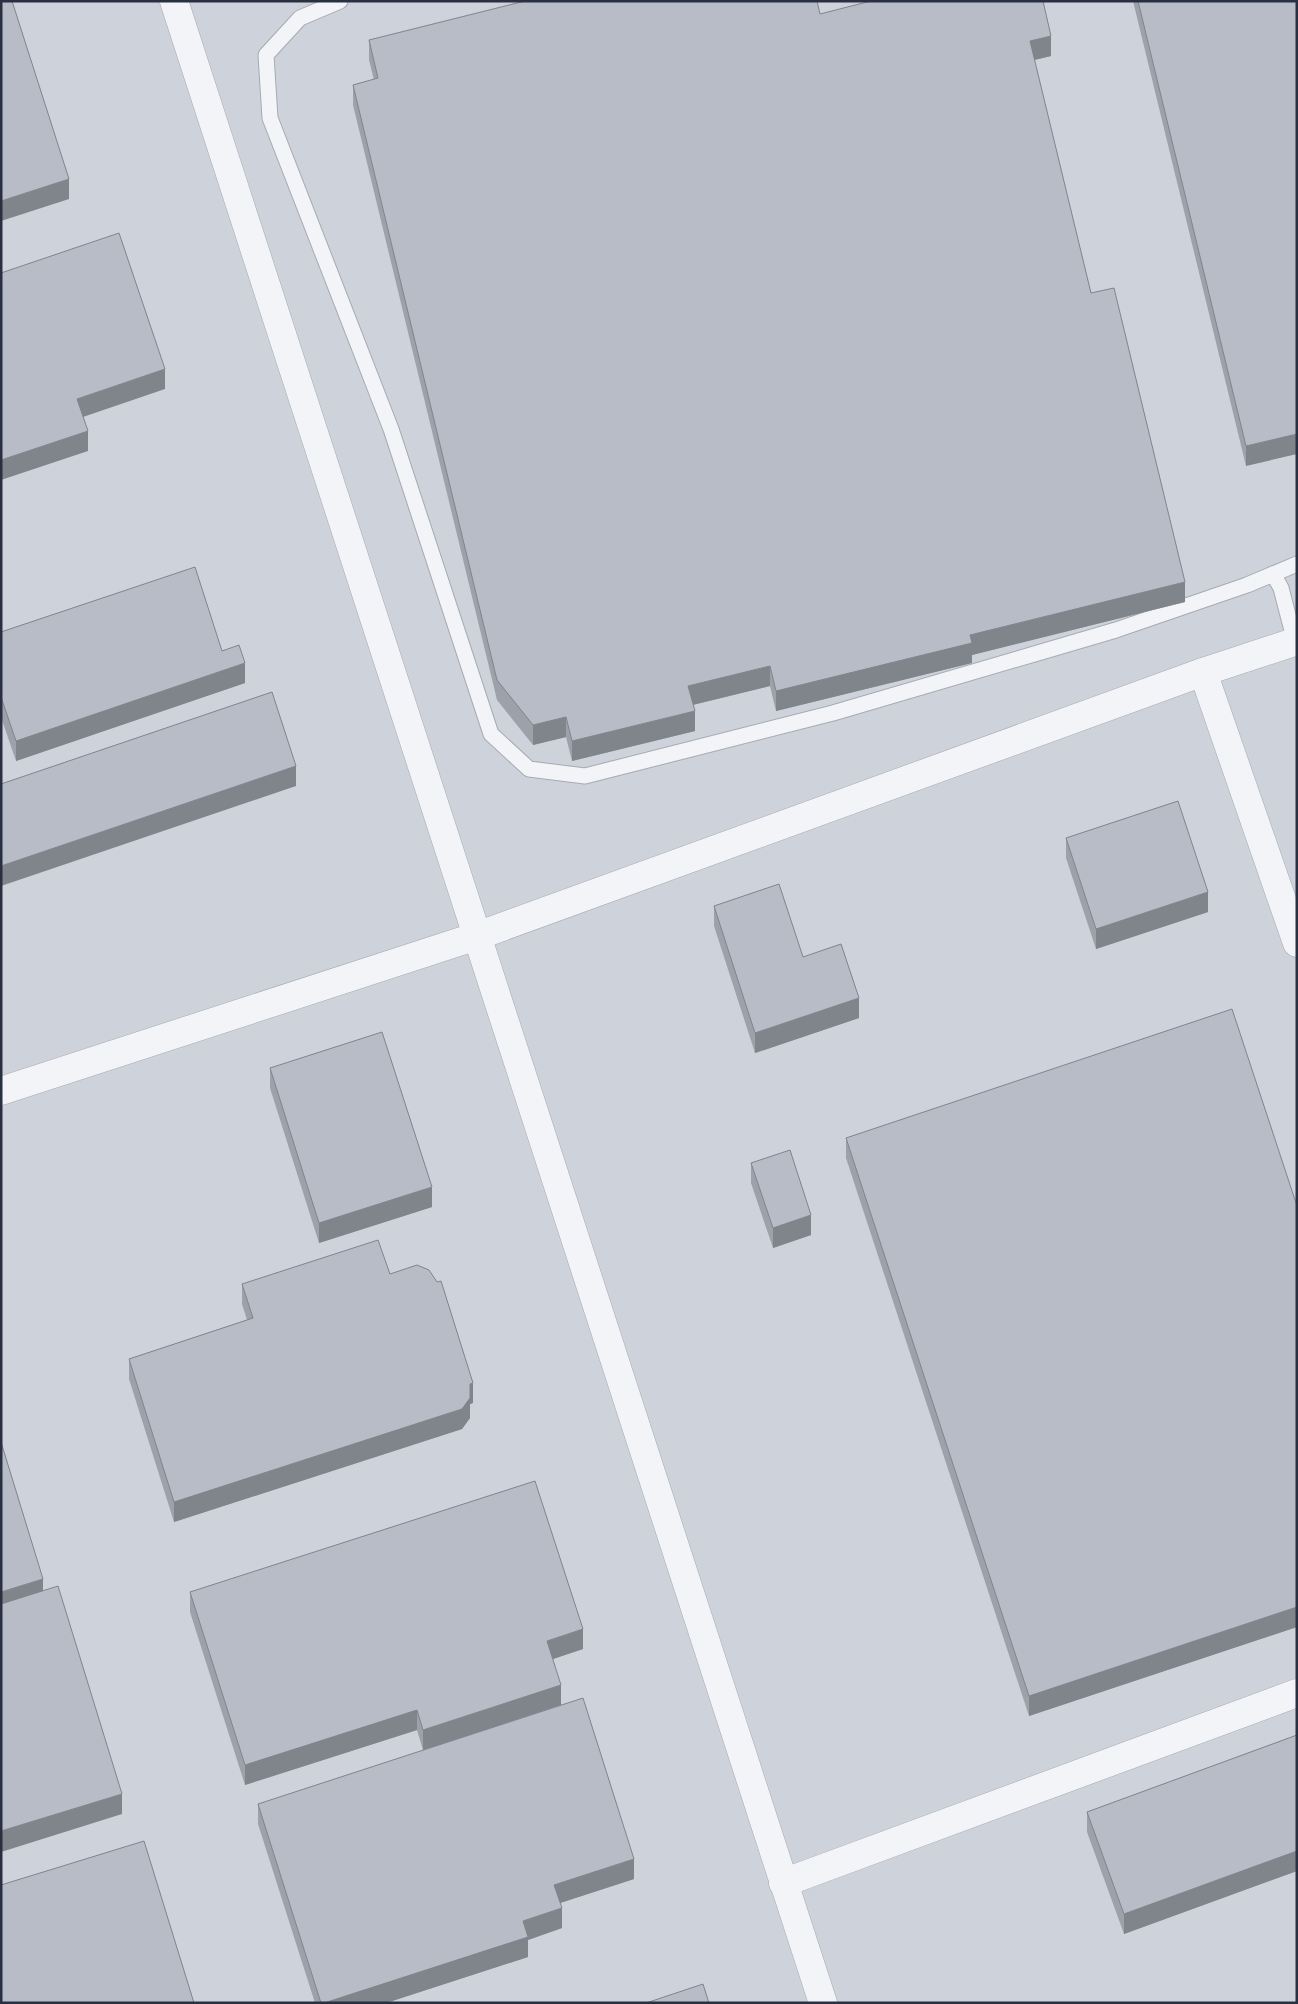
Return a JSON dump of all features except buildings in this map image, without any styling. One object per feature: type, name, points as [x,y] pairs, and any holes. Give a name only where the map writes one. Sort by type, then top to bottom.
[{"type":"street","points":[[174,1],[823,2003]]},
{"type":"street","points":[[1,1091],[477,936],[1203,672],[1296,642]]},
{"type":"street","points":[[1203,672],[1297,943]]},
{"type":"street","points":[[783,1883],[1297,1693]]},
{"type":"lane","points":[[340,1],[300,18],[266,55],[270,118],[391,430],[491,734],[529,769],[585,776],[833,712],[1116,630],[1297,564]]},
{"type":"lane","points":[[1273,574],[1281,588],[1296,642]]},
{"type":"shaded area","points":[[1,1],[1297,1],[1297,2003],[1,2003]]}]
